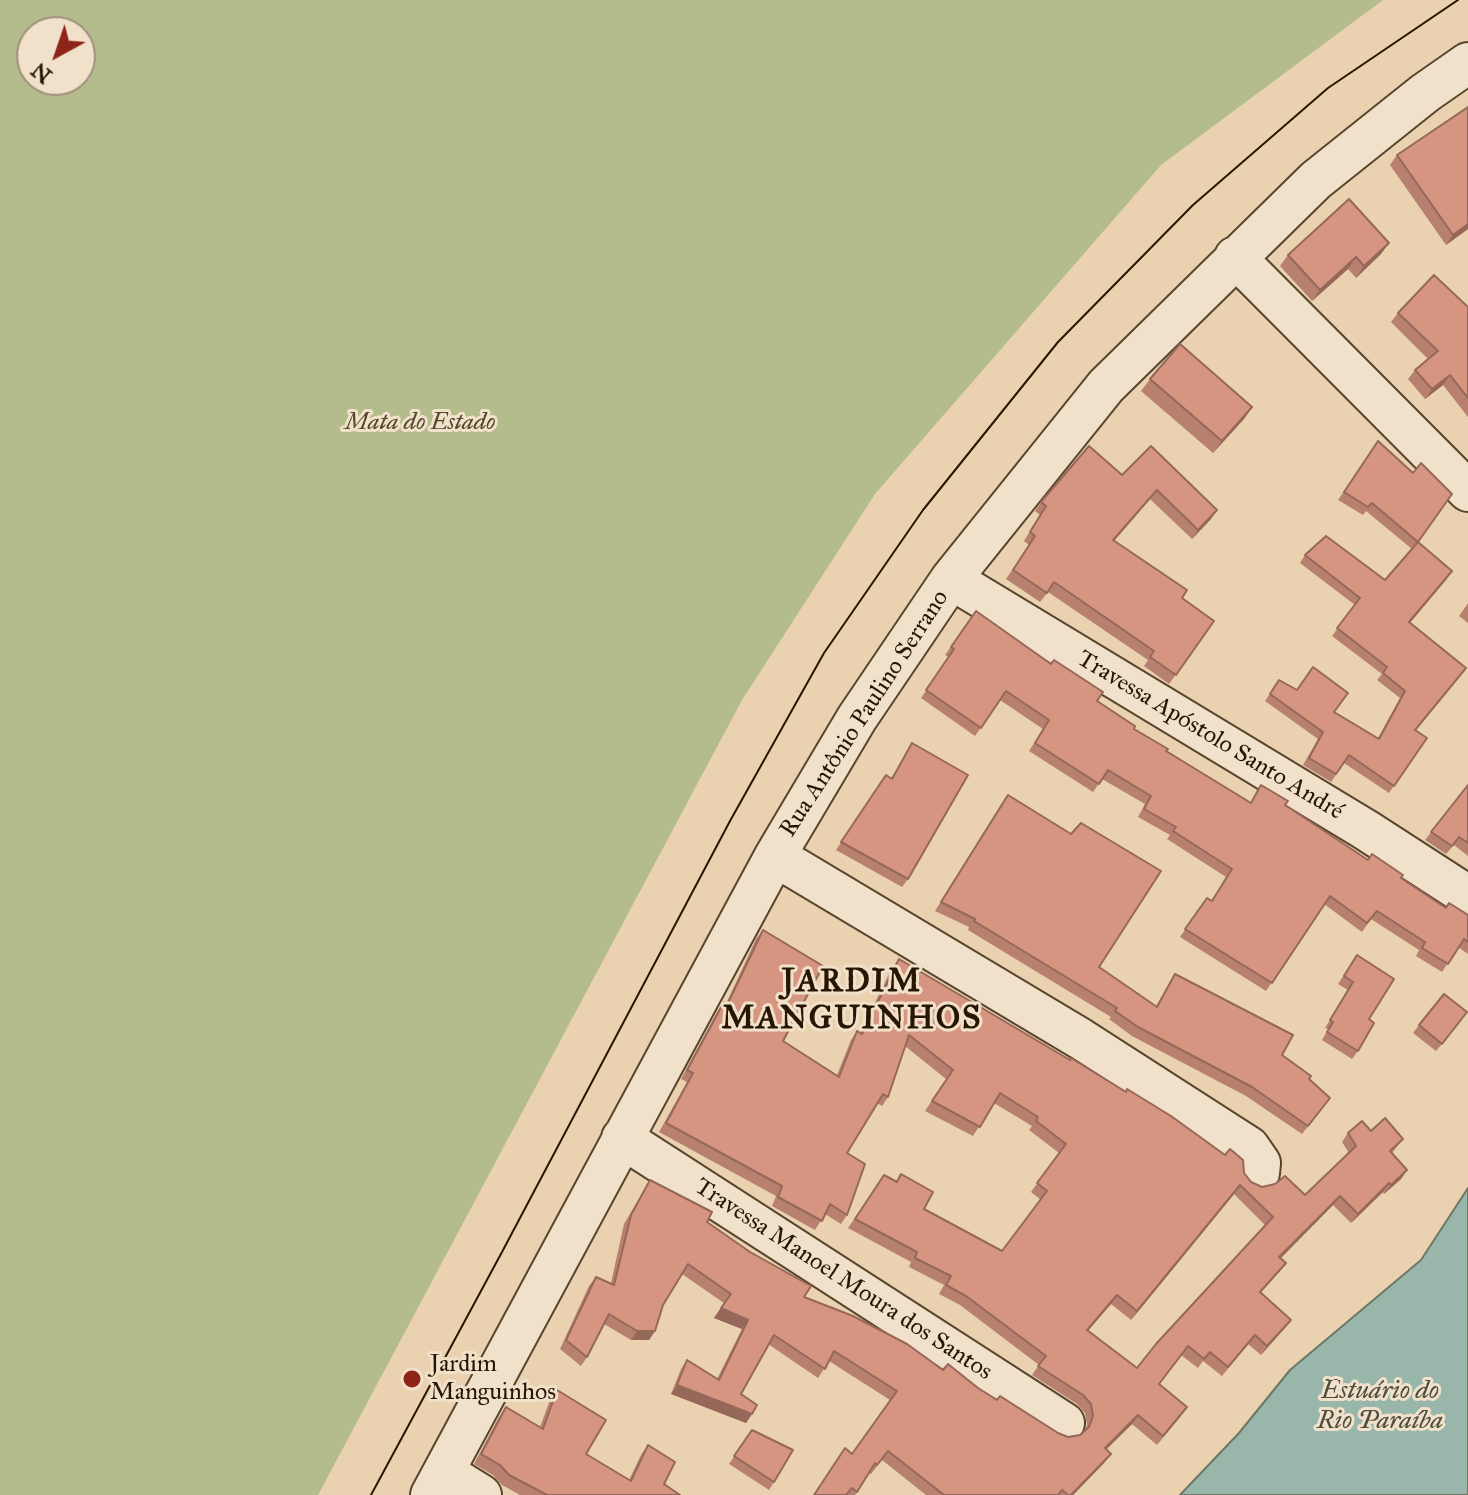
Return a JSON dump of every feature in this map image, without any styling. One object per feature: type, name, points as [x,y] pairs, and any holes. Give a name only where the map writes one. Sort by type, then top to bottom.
[{"type":"street","name":"Rua Antônio Paulino Serrano","points":[[437,1484],[775,856],[857,718],[951,579],[1106,386],[1235,257],[1316,180],[1425,93],[1468,63]]},
{"type":"street","points":[[1235,257],[1468,491]]},
{"type":"street","name":"Travessa Apóstolo Santo André","points":[[951,579],[1353,822],[1468,896]]},
{"type":"street","points":[[775,856],[1081,1039],[1249,1147],[1260,1163],[1259,1173]]},
{"type":"street","name":"Travessa Manoel Moura dos Santos","points":[[622,1138],[1064,1423]]},
{"type":"street","points":[[437,1484],[481,1495]]},
{"type":"green space","name":"Mata do Estado","points":[[0,0],[1383,0],[1161,165],[875,494],[742,700],[318,1495],[0,1495]]},
{"type":"water","name":"Estuário do Rio Paraíba","points":[[1468,1188],[1468,1495],[1180,1495],[1239,1433],[1290,1370],[1421,1260]]},
{"type":"building","points":[[1468,107],[1468,224],[1453,235],[1397,155]]},
{"type":"building","points":[[1349,199],[1389,243],[1364,266],[1356,257],[1320,290],[1288,255]]},
{"type":"building","points":[[1434,275],[1468,307],[1468,398],[1450,375],[1432,389],[1415,370],[1438,351],[1398,313]]},
{"type":"building","points":[[1180,344],[1252,407],[1222,441],[1150,379]]},
{"type":"building","points":[[1378,441],[1413,473],[1421,463],[1452,494],[1418,542],[1372,503],[1368,507],[1344,492]]},
{"type":"building","points":[[1089,446],[1122,475],[1151,446],[1217,510],[1198,530],[1157,490],[1113,540],[1187,590],[1182,598],[1214,621],[1176,675],[1150,657],[1154,651],[1054,582],[1047,593],[1013,570],[1035,536],[1030,532],[1046,506],[1041,502]]},
{"type":"building","points":[[1326,536],[1385,580],[1418,542],[1452,571],[1409,622],[1466,668],[1415,730],[1427,738],[1394,786],[1349,755],[1336,774],[1309,758],[1323,732],[1270,694],[1279,680],[1297,690],[1313,667],[1348,693],[1334,712],[1379,739],[1405,691],[1383,673],[1387,667],[1337,628],[1360,598],[1305,555]]},
{"type":"building","points":[[976,611],[1051,664],[1054,660],[1103,692],[1097,701],[1135,726],[1134,729],[1168,749],[1166,751],[1251,803],[1261,785],[1288,801],[1285,805],[1368,860],[1372,854],[1446,908],[1449,903],[1468,915],[1468,942],[1464,939],[1448,964],[1422,948],[1425,942],[1377,911],[1367,923],[1330,896],[1272,983],[1185,929],[1207,898],[1212,901],[1232,869],[1173,831],[1176,827],[1144,809],[1151,796],[1108,770],[1099,784],[1035,743],[1049,720],[1006,691],[981,728],[926,690]]},
{"type":"building","points":[[912,743],[968,775],[908,879],[841,842],[886,775],[892,779]]},
{"type":"building","points":[[1468,785],[1468,843],[1459,837],[1452,846],[1431,832]]},
{"type":"building","points":[[1008,795],[1071,834],[1081,823],[1161,871],[1099,967],[1157,1007],[1175,974],[1293,1035],[1282,1055],[1311,1076],[1309,1079],[1330,1098],[1308,1126],[1252,1087],[1138,1027],[1115,1011],[1117,1008],[975,919],[941,902]]},
{"type":"building","points":[[763,930],[823,966],[783,1041],[839,1077],[857,1031],[862,1034],[899,959],[1126,1092],[1127,1089],[1225,1155],[1230,1149],[1243,1160],[1244,1173],[1251,1182],[1262,1187],[1275,1184],[1285,1176],[1305,1195],[1356,1146],[1348,1133],[1362,1121],[1371,1131],[1385,1118],[1403,1139],[1390,1151],[1407,1170],[1358,1214],[1340,1196],[1279,1257],[1286,1263],[1260,1292],[1291,1320],[1267,1346],[1255,1335],[1228,1367],[1210,1352],[1204,1359],[1188,1346],[1159,1384],[1187,1407],[1163,1436],[1138,1415],[1105,1448],[1111,1454],[1071,1495],[1062,1490],[1058,1495],[944,1495],[888,1451],[877,1465],[875,1463],[857,1492],[852,1488],[846,1495],[814,1495],[845,1448],[852,1454],[897,1391],[834,1351],[825,1369],[774,1335],[741,1394],[757,1405],[752,1414],[677,1385],[687,1360],[719,1380],[748,1320],[721,1308],[731,1294],[688,1264],[663,1305],[655,1331],[637,1331],[609,1314],[587,1357],[566,1340],[596,1277],[614,1285],[631,1215],[650,1180],[712,1212],[707,1222],[750,1252],[811,1286],[804,1297],[853,1316],[907,1344],[943,1370],[948,1364],[997,1400],[1000,1396],[1068,1437],[1080,1435],[1089,1427],[1093,1416],[1091,1404],[1083,1395],[1038,1366],[1046,1356],[966,1296],[946,1285],[951,1276],[915,1258],[917,1252],[855,1219],[884,1175],[897,1182],[901,1174],[933,1192],[924,1209],[1002,1251],[1047,1191],[1037,1183],[1066,1144],[1036,1121],[1038,1117],[1000,1093],[980,1127],[932,1101],[953,1070],[909,1035],[888,1097],[883,1094],[847,1153],[865,1164],[847,1215],[830,1204],[822,1221],[778,1197],[782,1186],[666,1123],[693,1073],[687,1070],[724,1002],[727,1005]],"holes":[[[1240,1185],[1273,1217],[1137,1368],[1087,1330],[1117,1295],[1137,1311]]]},
{"type":"building","points":[[1357,955],[1394,979],[1369,1019],[1374,1023],[1358,1051],[1327,1032],[1333,1022],[1330,1020],[1353,982],[1344,976]]},
{"type":"building","points":[[1444,994],[1467,1012],[1442,1044],[1419,1025]]},
{"type":"building","points":[[557,1390],[606,1420],[586,1454],[631,1481],[648,1445],[675,1462],[664,1484],[680,1495],[547,1495],[509,1475],[500,1465],[481,1454],[506,1407],[543,1429]]},
{"type":"building","points":[[752,1430],[793,1450],[774,1482],[734,1456]]},
{"type":"tram line","points":[[371,1495],[730,821],[824,653],[923,510],[1058,342],[1193,205],[1328,88],[1458,0]]},
{"type":"place","name":"Jardim Manguinhos","points":[[412,1379]]},
{"type":"district","name":"JARDIM MANGUINHOS","points":[[852,1002]]}]
